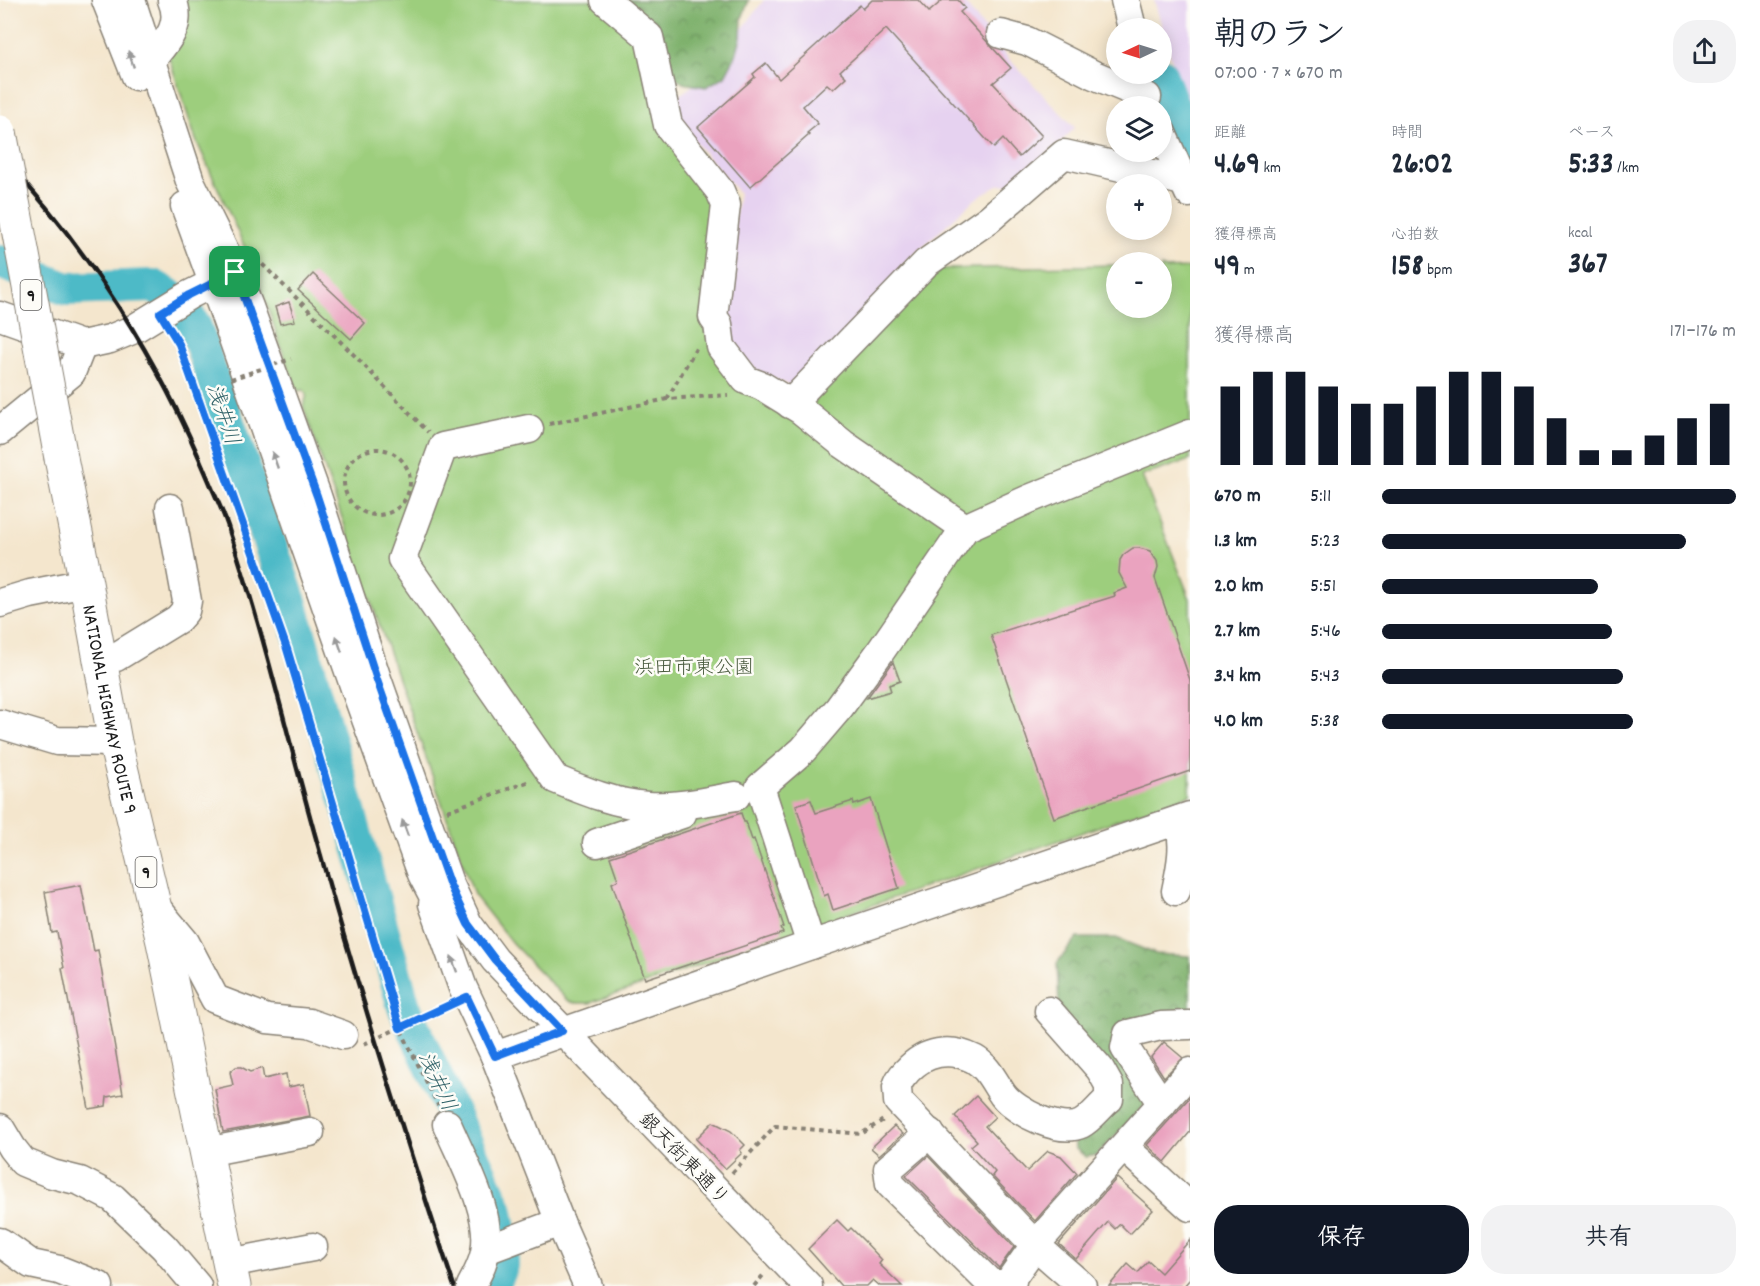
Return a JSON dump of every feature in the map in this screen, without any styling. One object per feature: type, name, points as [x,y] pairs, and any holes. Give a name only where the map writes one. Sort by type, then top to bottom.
[{"type":"highway","name":"NATIONAL HIGHWAY ROUTE 9","points":[[0,132],[115,742],[154,905],[231,1275]]},
{"type":"street","points":[[106,0],[129,55],[203,288],[357,694],[467,997],[495,1056],[560,1222],[588,1286]]},
{"type":"street","points":[[131,0],[190,181],[203,288],[317,496],[377,680],[449,883],[468,924],[495,960]]},
{"type":"street","points":[[151,60],[170,38],[177,12],[172,0]]},
{"type":"street","points":[[605,0],[649,37],[668,125],[720,190],[726,205],[713,317],[718,324],[721,347],[746,380],[762,386],[801,410],[843,444],[965,528]]},
{"type":"street","points":[[1125,0],[1130,18]]},
{"type":"street","points":[[1001,34],[1027,41],[1094,75],[1147,92]]},
{"type":"street","points":[[790,404],[926,263],[989,219],[1064,154],[1187,188]]},
{"type":"street","points":[[1172,155],[1187,188]]},
{"type":"street","points":[[0,316],[82,345],[110,339],[132,330],[203,288]]},
{"type":"street","points":[[0,431],[71,373],[82,345]]},
{"type":"street","points":[[529,429],[443,447],[402,559],[555,779],[586,792],[648,806],[680,805],[748,792]]},
{"type":"street","points":[[597,843],[748,792],[803,750],[839,708],[880,652],[965,528],[1029,499],[1190,434]]},
{"type":"street","points":[[100,660],[116,657],[178,619],[185,611],[187,601],[170,508]]},
{"type":"street","points":[[0,603],[30,594],[86,583]]},
{"type":"street","points":[[0,724],[57,741],[115,742]]},
{"type":"street","points":[[748,792],[811,945]]},
{"type":"street","points":[[495,1056],[1184,818],[1183,858],[1176,891]]},
{"type":"street","points":[[422,874],[435,899],[451,921],[466,938],[495,960]]},
{"type":"street","points":[[154,905],[185,942],[215,999],[267,1018],[309,1023],[343,1035]]},
{"type":"street","name":"銀天街東通り","points":[[495,960],[808,1286]]},
{"type":"street","points":[[1049,1011],[1100,1069],[1109,1085],[1109,1099],[1082,1123],[1069,1127],[1059,1125],[1018,1110],[1004,1096],[986,1069],[976,1060],[960,1053],[924,1056],[904,1074],[897,1086],[898,1101],[1035,1245],[1082,1286]]},
{"type":"street","points":[[1162,1104],[1125,1048],[1126,1037],[1128,1034],[1150,1028],[1190,1025]]},
{"type":"street","points":[[930,1133],[888,1169],[890,1184],[991,1284],[1011,1285],[1013,1276],[1035,1245],[1190,1072]]},
{"type":"street","points":[[447,1125],[482,1207],[486,1226],[496,1247]]},
{"type":"street","points":[[0,1128],[23,1162],[52,1174],[80,1181],[113,1198],[164,1247],[197,1286]]},
{"type":"street","points":[[206,1152],[310,1132]]},
{"type":"street","points":[[1124,1148],[1190,1207]]},
{"type":"street","points":[[471,1286],[483,1262],[496,1247],[560,1222]]},
{"type":"street","points":[[0,1242],[31,1264],[59,1270],[99,1286]]},
{"type":"street","points":[[231,1275],[313,1247]]},
{"type":"path","points":[[443,447],[359,360],[203,288],[179,344],[287,649],[402,1027],[447,1125]]},
{"type":"path","points":[[667,399],[701,338]]},
{"type":"path","points":[[231,379],[291,359]]},
{"type":"path","points":[[529,429],[667,399],[731,394]]},
{"type":"path","points":[[380,449],[391,452],[407,468],[410,479],[409,490],[404,501],[396,509],[386,514],[365,513],[356,507],[349,500],[345,490],[346,470],[351,461],[359,454],[369,450],[380,449]]},
{"type":"path","points":[[438,814],[551,774]]},
{"type":"path","points":[[343,1035],[359,1046],[467,997]]},
{"type":"path","points":[[727,1178],[775,1126],[861,1134],[905,1107]]},
{"type":"path","points":[[754,1286],[767,1271]]},
{"type":"shaded area","points":[[764,0],[962,0],[1009,59],[1075,128],[1017,184],[997,185],[974,200],[900,267],[904,276],[795,387],[762,374],[742,357],[731,341],[723,296],[739,193],[677,121],[672,100],[717,69]]},
{"type":"shaded area","points":[[1154,0],[1190,0],[1190,117],[1172,61],[1172,18],[1159,18]]},
{"type":"green space","name":"浜田市東公園","points":[[181,0],[592,0],[650,51],[645,80],[733,198],[718,297],[739,361],[813,408],[819,389],[942,269],[1106,265],[1106,318],[1172,318],[1172,269],[1190,268],[1190,460],[1142,476],[1190,599],[1190,795],[590,1003],[574,1003],[567,1000],[512,943],[474,895],[303,406],[306,394],[304,390],[298,391],[255,270],[196,140],[169,58]]},
{"type":"green space","points":[[615,0],[749,0],[742,18],[741,37],[736,55],[725,76],[706,87],[683,83],[667,71]]},
{"type":"green space","points":[[1077,938],[1116,938],[1156,954],[1190,956],[1190,1008],[1121,1027],[1150,1099],[1097,1155],[1086,1157],[1075,1148],[1074,1138],[1116,1098],[1059,1005],[1057,963]]},
{"type":"building","points":[[872,0],[918,0],[929,12],[943,0],[958,0],[965,8],[960,12],[1011,68],[993,83],[1042,136],[1019,157],[1003,139],[994,148],[886,29],[840,71],[846,77],[833,89],[827,84],[803,106],[818,124],[807,133],[809,135],[750,187],[698,127],[755,77],[753,74],[766,63],[779,79],[860,5],[863,9]]},
{"type":"building","points":[[313,274],[365,323],[351,339],[298,290]]},
{"type":"building","points":[[289,302],[295,321],[280,324],[275,307]]},
{"type":"building","points":[[1133,548],[1150,551],[1157,561],[1155,578],[1190,680],[1190,771],[1054,818],[991,635],[1115,596],[1114,593],[1127,588],[1119,573],[1120,560]]},
{"type":"building","points":[[893,662],[900,681],[889,685],[891,691],[867,698]]},
{"type":"building","points":[[871,799],[899,888],[833,910],[828,894],[824,896],[796,805],[811,800],[816,813],[853,801],[854,805]]},
{"type":"building","points":[[741,813],[752,840],[754,839],[784,927],[781,928],[783,933],[645,979],[612,883],[618,880],[610,857]]},
{"type":"building","points":[[81,885],[94,951],[98,950],[123,1094],[107,1097],[106,1106],[89,1109],[57,932],[52,933],[45,892]]},
{"type":"building","points":[[1164,1042],[1183,1058],[1164,1077],[1151,1057]]},
{"type":"building","points":[[236,1067],[250,1072],[262,1068],[264,1079],[286,1074],[288,1087],[304,1084],[310,1116],[223,1132],[215,1089],[233,1085],[230,1072]]},
{"type":"building","points":[[976,1096],[995,1117],[985,1126],[1027,1171],[1048,1151],[1061,1156],[1077,1173],[1035,1221],[992,1176],[995,1172],[971,1146],[977,1141],[955,1116]]},
{"type":"building","points":[[1190,1097],[1190,1132],[1165,1162],[1147,1145]]},
{"type":"building","points":[[713,1122],[731,1131],[745,1145],[740,1150],[742,1153],[725,1169],[696,1139]]},
{"type":"building","points":[[894,1126],[903,1134],[879,1155],[871,1148]]},
{"type":"building","points":[[928,1156],[1014,1247],[999,1268],[906,1176]]},
{"type":"building","points":[[1117,1178],[1153,1210],[1130,1234],[1120,1224],[1115,1229],[1108,1222],[1076,1259],[1059,1244]]},
{"type":"building","points":[[837,1220],[848,1231],[851,1228],[864,1241],[882,1260],[879,1264],[902,1286],[880,1286],[873,1280],[867,1286],[841,1286],[808,1249]]},
{"type":"building","points":[[1190,1240],[1190,1279],[1184,1286],[1109,1286],[1128,1264],[1138,1273],[1148,1261],[1161,1273]]},
{"type":"waterway","points":[[1164,84],[1190,150]]},
{"type":"waterway","name":"浅井川","points":[[0,262],[67,289],[153,286],[167,294],[183,308],[195,327],[291,605],[404,1007],[496,1208],[501,1234],[502,1265],[493,1286]]},
{"type":"railway","points":[[0,155],[63,228],[120,308],[168,393],[223,513],[243,572],[351,958],[454,1286]]},
{"type":"route","points":[[235,272],[317,496],[377,680],[449,883],[468,924],[495,960],[562,1031],[495,1056],[467,997],[400,1028],[287,649],[179,344],[160,313],[189,295],[235,272]]}]
